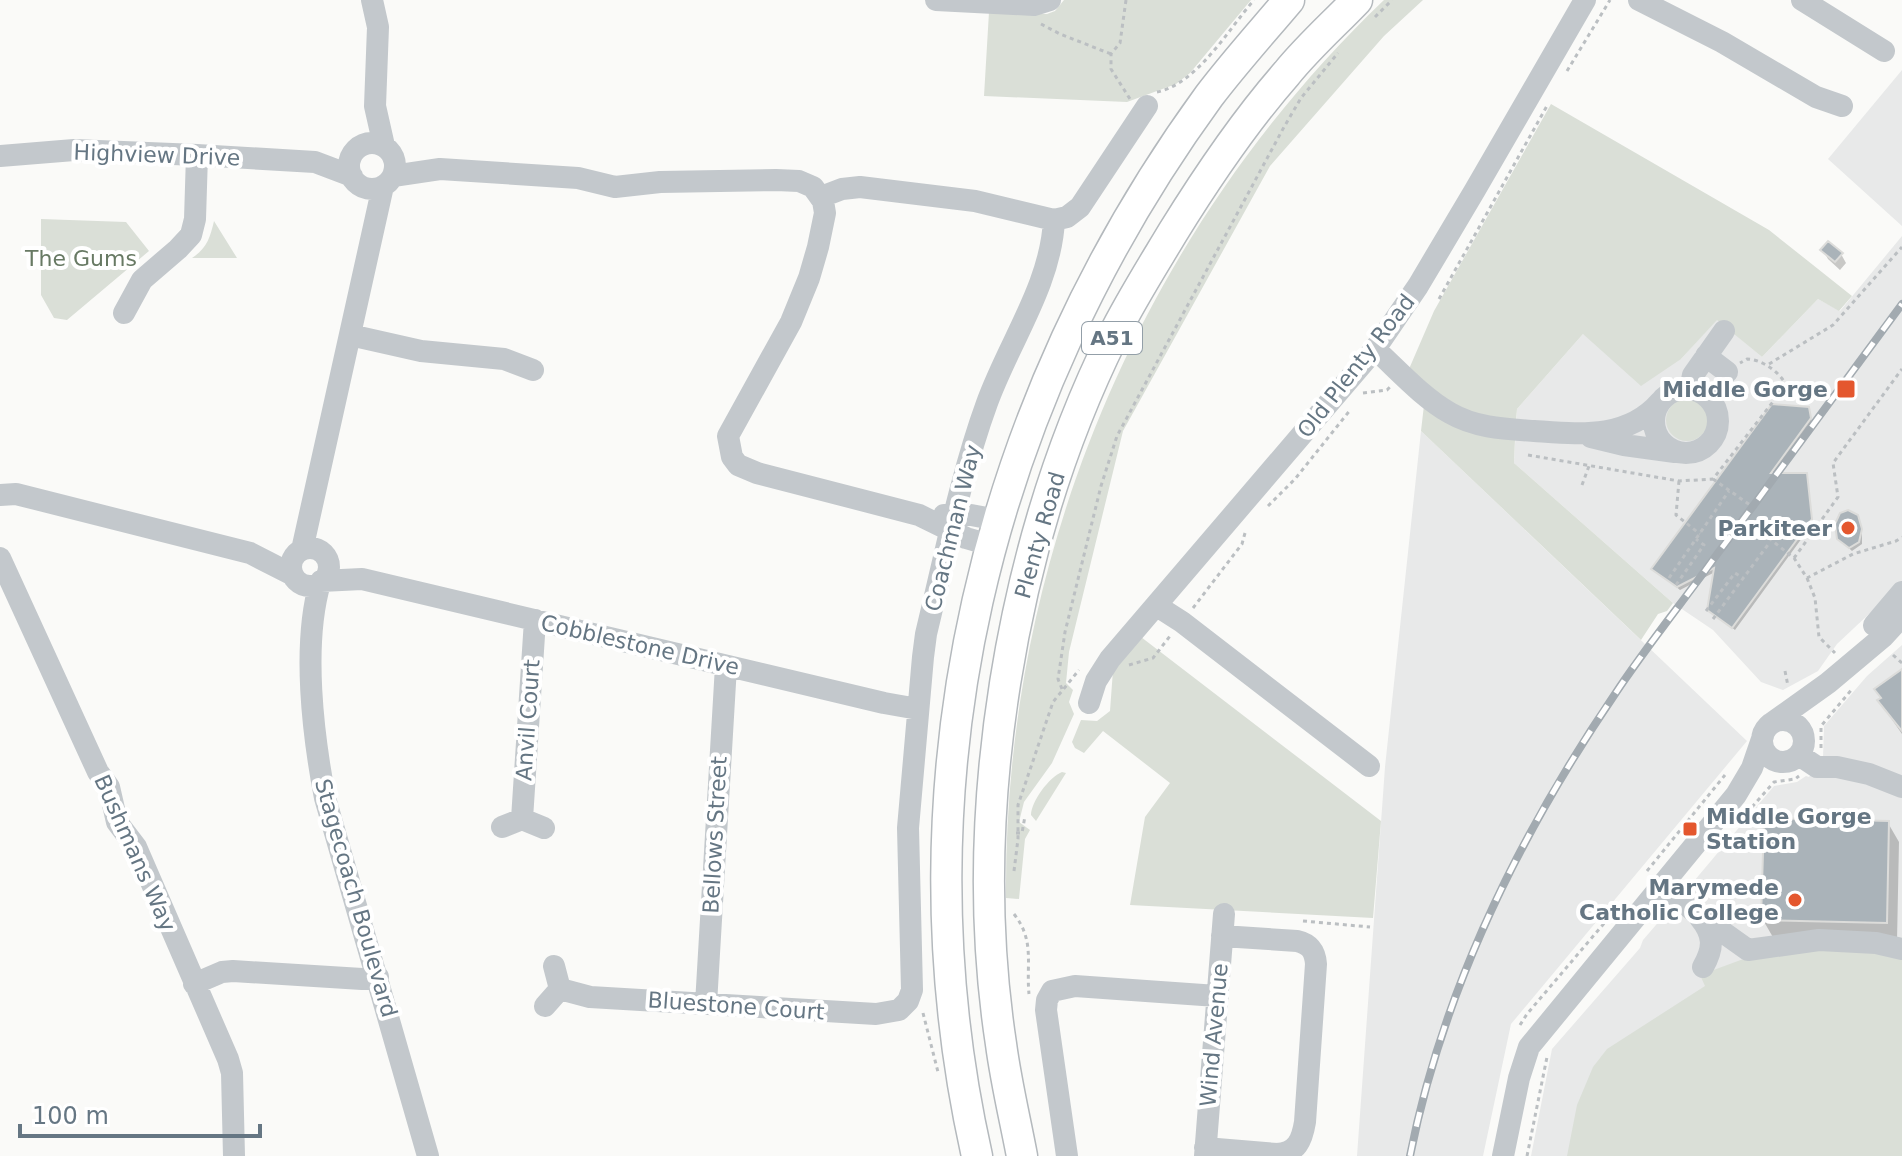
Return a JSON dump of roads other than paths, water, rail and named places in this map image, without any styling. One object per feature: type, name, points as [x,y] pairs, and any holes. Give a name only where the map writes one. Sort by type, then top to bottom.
[{"type":"highway","name":"Plenty Road","points":[[977,1156],[954,1028],[949,972],[946,827],[958,699],[994,533],[1023,441],[1053,367],[1110,252],[1210,96],[1289,0]]},
{"type":"highway","name":"Plenty Road","points":[[1022,1156],[1000,1043],[990,887],[997,739],[1010,653],[1033,551],[1089,392],[1140,285],[1203,184],[1287,72],[1365,9]]},
{"type":"street","points":[[250,553],[309,585],[320,582],[327,573],[313,553],[311,512],[371,232],[377,171],[375,106],[378,27],[372,0]]},
{"type":"street","points":[[936,0],[1034,5],[1050,0]]},
{"type":"street","name":"Old Plenty Road","points":[[1089,703],[1096,681],[1110,659],[1375,349],[1459,218],[1585,0]]},
{"type":"street","points":[[1639,0],[1722,42],[1816,97],[1842,106]]},
{"type":"street","points":[[1802,0],[1884,51]]},
{"type":"street","points":[[994,533],[757,473],[738,465],[729,451],[731,427],[761,380],[791,322],[809,278],[824,221],[821,197],[860,187],[975,201],[1054,220],[1067,217],[1080,207],[1141,103]]},
{"type":"street","points":[[375,106],[350,164],[377,171]]},
{"type":"street","name":"Highview Drive","points":[[315,162],[373,143],[377,171]]},
{"type":"street","name":"Highview Drive","points":[[0,156],[74,150],[315,162],[377,171],[440,169],[578,178],[613,173],[660,182],[790,180],[807,184],[821,197]]},
{"type":"street","points":[[124,313],[142,280],[191,235],[195,219],[197,155]]},
{"type":"street","name":"Coachman Way","points":[[908,1001],[913,976],[908,828],[926,634],[986,403],[1047,267],[1054,220]]},
{"type":"street","points":[[350,335],[421,351],[504,359],[533,370]]},
{"type":"street","points":[[1690,390],[1693,375],[1715,345],[1727,372]]},
{"type":"street","points":[[1375,349],[1440,407],[1465,420],[1499,429],[1582,434],[1606,431],[1633,423],[1675,391],[1690,390],[1709,399],[1717,412],[1718,424],[1712,440],[1692,453],[1624,445],[1582,434]]},
{"type":"street","points":[[1660,402],[1654,417],[1656,433],[1666,446],[1680,453]]},
{"type":"street","points":[[0,495],[16,494],[250,553],[313,553]]},
{"type":"street","points":[[294,577],[292,560],[313,553]]},
{"type":"street","name":"Cobblestone Drive","points":[[313,553],[362,579],[918,709]]},
{"type":"street","name":"Bushmans Way","points":[[0,558],[98,772],[109,787],[115,816],[134,844],[225,1051],[232,1073],[234,1156]]},
{"type":"street","name":"Stagecoach Boulevard","points":[[294,577],[312,635]]},
{"type":"street","name":"Cobblestone Drive","points":[[320,582],[362,579]]},
{"type":"street","name":"Stagecoach Boulevard","points":[[320,582],[312,635],[315,725],[325,798],[428,1156]]},
{"type":"street","points":[[1853,666],[1868,632],[1902,592]]},
{"type":"street","points":[[1157,606],[1369,766]]},
{"type":"street","points":[[1853,666],[1902,608]]},
{"type":"street","points":[[1503,1156],[1523,1060],[1529,1047],[1736,795],[1752,768],[1768,730],[1853,666],[1902,616]]},
{"type":"street","name":"Anvil Court","points":[[535,620],[512,823],[544,828]]},
{"type":"street","name":"Bellows Street","points":[[706,1004],[726,666]]},
{"type":"street","points":[[1736,795],[1801,755],[1812,715],[1828,683]]},
{"type":"street","points":[[1783,720],[1793,722],[1801,730],[1801,755],[1780,762],[1769,756],[1764,749],[1768,730],[1783,720]]},
{"type":"street","points":[[1801,755],[1817,767],[1837,767],[1869,774],[1902,787]]},
{"type":"street","points":[[1663,885],[1748,950],[1819,940],[1876,943],[1902,949]]},
{"type":"street","points":[[1696,913],[1712,938],[1711,951],[1703,967]]},
{"type":"street","name":"Wind Avenue","points":[[1205,1152],[1223,925],[1297,941],[1308,945],[1315,953],[1305,1122],[1301,1139],[1305,1151]]},
{"type":"street","name":"Bluestone Court","points":[[554,966],[553,998],[590,997],[876,1014],[899,1010],[908,1001]]},
{"type":"street","points":[[194,984],[222,972],[233,971],[362,979],[378,977]]},
{"type":"street","points":[[1067,1156],[1046,1010],[1052,991],[1075,986],[1217,996]]},
{"type":"street","points":[[1205,1152],[1282,1154],[1305,1151]]},
{"type":"railway","points":[[1410,1156],[1424,1094],[1464,973],[1489,915],[1548,802],[1580,747],[1639,659],[1902,304]]},
{"type":"place","name":"Middle Gorge","points":[[1846,389]]},
{"type":"place","name":"Parkiteer","points":[[1848,528]]},
{"type":"place","name":"Middle Gorge Station","points":[[1690,829]]},
{"type":"place","name":"Marymede Catholic College","points":[[1795,900]]},
{"type":"park label","name":"The Gums","points":[[81,258]]}]
